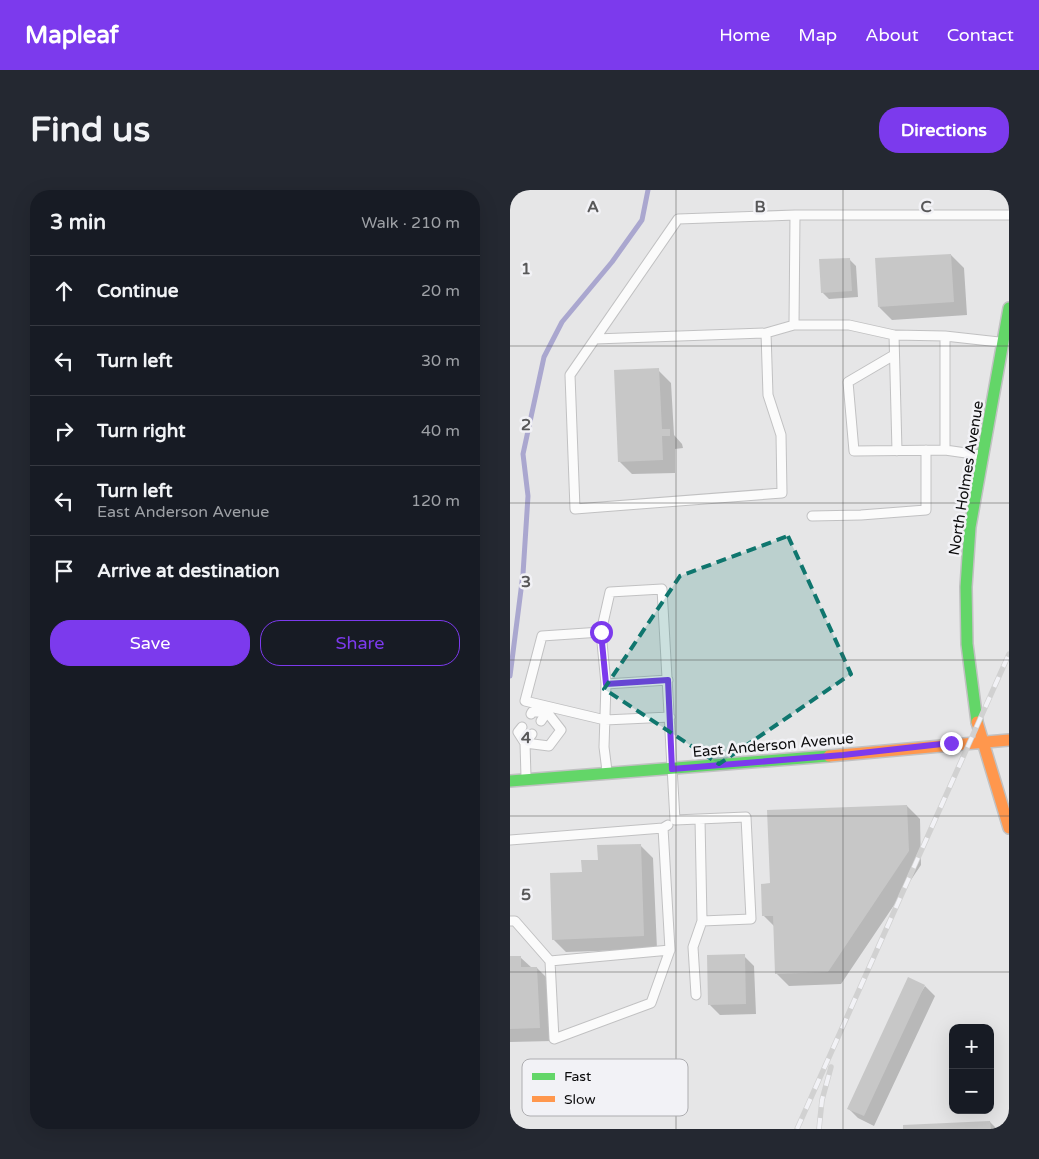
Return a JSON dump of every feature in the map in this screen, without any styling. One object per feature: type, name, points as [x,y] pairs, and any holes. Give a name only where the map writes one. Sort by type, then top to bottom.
[{"type":"main road","name":"North Holmes Avenue","points":[[1009,308],[970,528],[966,588],[966,644],[972,699],[977,724],[1009,828]]},
{"type":"main road","name":"East Anderson Avenue","points":[[510,780],[672,769],[1009,740]]},
{"type":"lane","points":[[766,333],[768,395],[781,435],[782,492],[576,510],[570,376],[678,219],[795,215],[1009,215]]},
{"type":"lane","points":[[794,325],[795,215]]},
{"type":"lane","points":[[595,339],[766,333],[794,325],[849,325],[894,335],[945,336],[1004,342]]},
{"type":"lane","points":[[894,335],[897,451]]},
{"type":"lane","points":[[945,336],[946,450]]},
{"type":"lane","points":[[894,354],[848,382],[854,451],[946,450],[983,456]]},
{"type":"lane","points":[[812,516],[861,515],[926,510],[926,450]]},
{"type":"lane","points":[[607,774],[604,747],[606,684],[601,632],[610,592],[662,589],[675,820]]},
{"type":"lane","points":[[601,632],[542,636],[525,701],[549,709],[605,720],[670,717]]},
{"type":"lane","points":[[606,684],[668,680]]},
{"type":"lane","points":[[531,714],[532,712],[549,709]]},
{"type":"lane","points":[[541,720],[549,709]]},
{"type":"lane","points":[[525,743],[549,746],[561,730],[549,709]]},
{"type":"lane","points":[[522,727],[518,732],[525,743],[526,780]]},
{"type":"lane","points":[[525,743],[532,734]]},
{"type":"lane","points":[[510,840],[664,828],[675,820],[746,817],[751,919],[702,921]]},
{"type":"lane","points":[[696,995],[693,947],[702,921],[700,819]]},
{"type":"lane","points":[[510,921],[515,921],[550,961],[554,1039],[651,1003],[670,950],[664,828]]},
{"type":"lane","points":[[550,961],[670,950]]},
{"type":"highlighted area","points":[[788,536],[851,674],[719,764],[604,689],[680,576]]},
{"type":"building","points":[[951,254],[954,302],[878,307],[875,258]]},
{"type":"building","points":[[850,258],[852,291],[821,293],[819,259]]},
{"type":"building","points":[[659,368],[662,429],[670,429],[670,436],[662,436],[663,460],[618,462],[614,370]]},
{"type":"building","points":[[907,805],[909,851],[828,972],[775,974],[773,916],[762,916],[761,884],[770,883],[767,810]]},
{"type":"building","points":[[641,844],[644,936],[552,940],[550,873],[582,872],[581,860],[598,860],[597,845]]},
{"type":"building","points":[[745,954],[746,1004],[708,1005],[707,955]]},
{"type":"building","points":[[510,956],[521,956],[521,967],[537,967],[540,1028],[510,1029]]},
{"type":"building","points":[[908,977],[925,985],[864,1116],[847,1109]]},
{"type":"building","points":[[990,1121],[991,1129],[903,1129],[903,1125]]},
{"type":"waterway","points":[[510,676],[523,574],[528,496],[523,454],[544,357],[562,322],[612,262],[642,220],[648,190]]},
{"type":"railway","points":[[797,1129],[1009,654]]},
{"type":"railway","points":[[819,1129],[822,1100],[831,1067]]},
{"type":"traffic: fast","points":[[977,722],[967,644],[966,587],[970,527],[1009,308]]},
{"type":"traffic: fast","points":[[510,781],[829,756]]},
{"type":"traffic: slow","points":[[977,722],[1009,828]]},
{"type":"traffic: slow","points":[[829,756],[1009,740]]},
{"type":"route","points":[[601,632],[606,684],[668,680],[672,769],[843,755],[951,743]]}]
